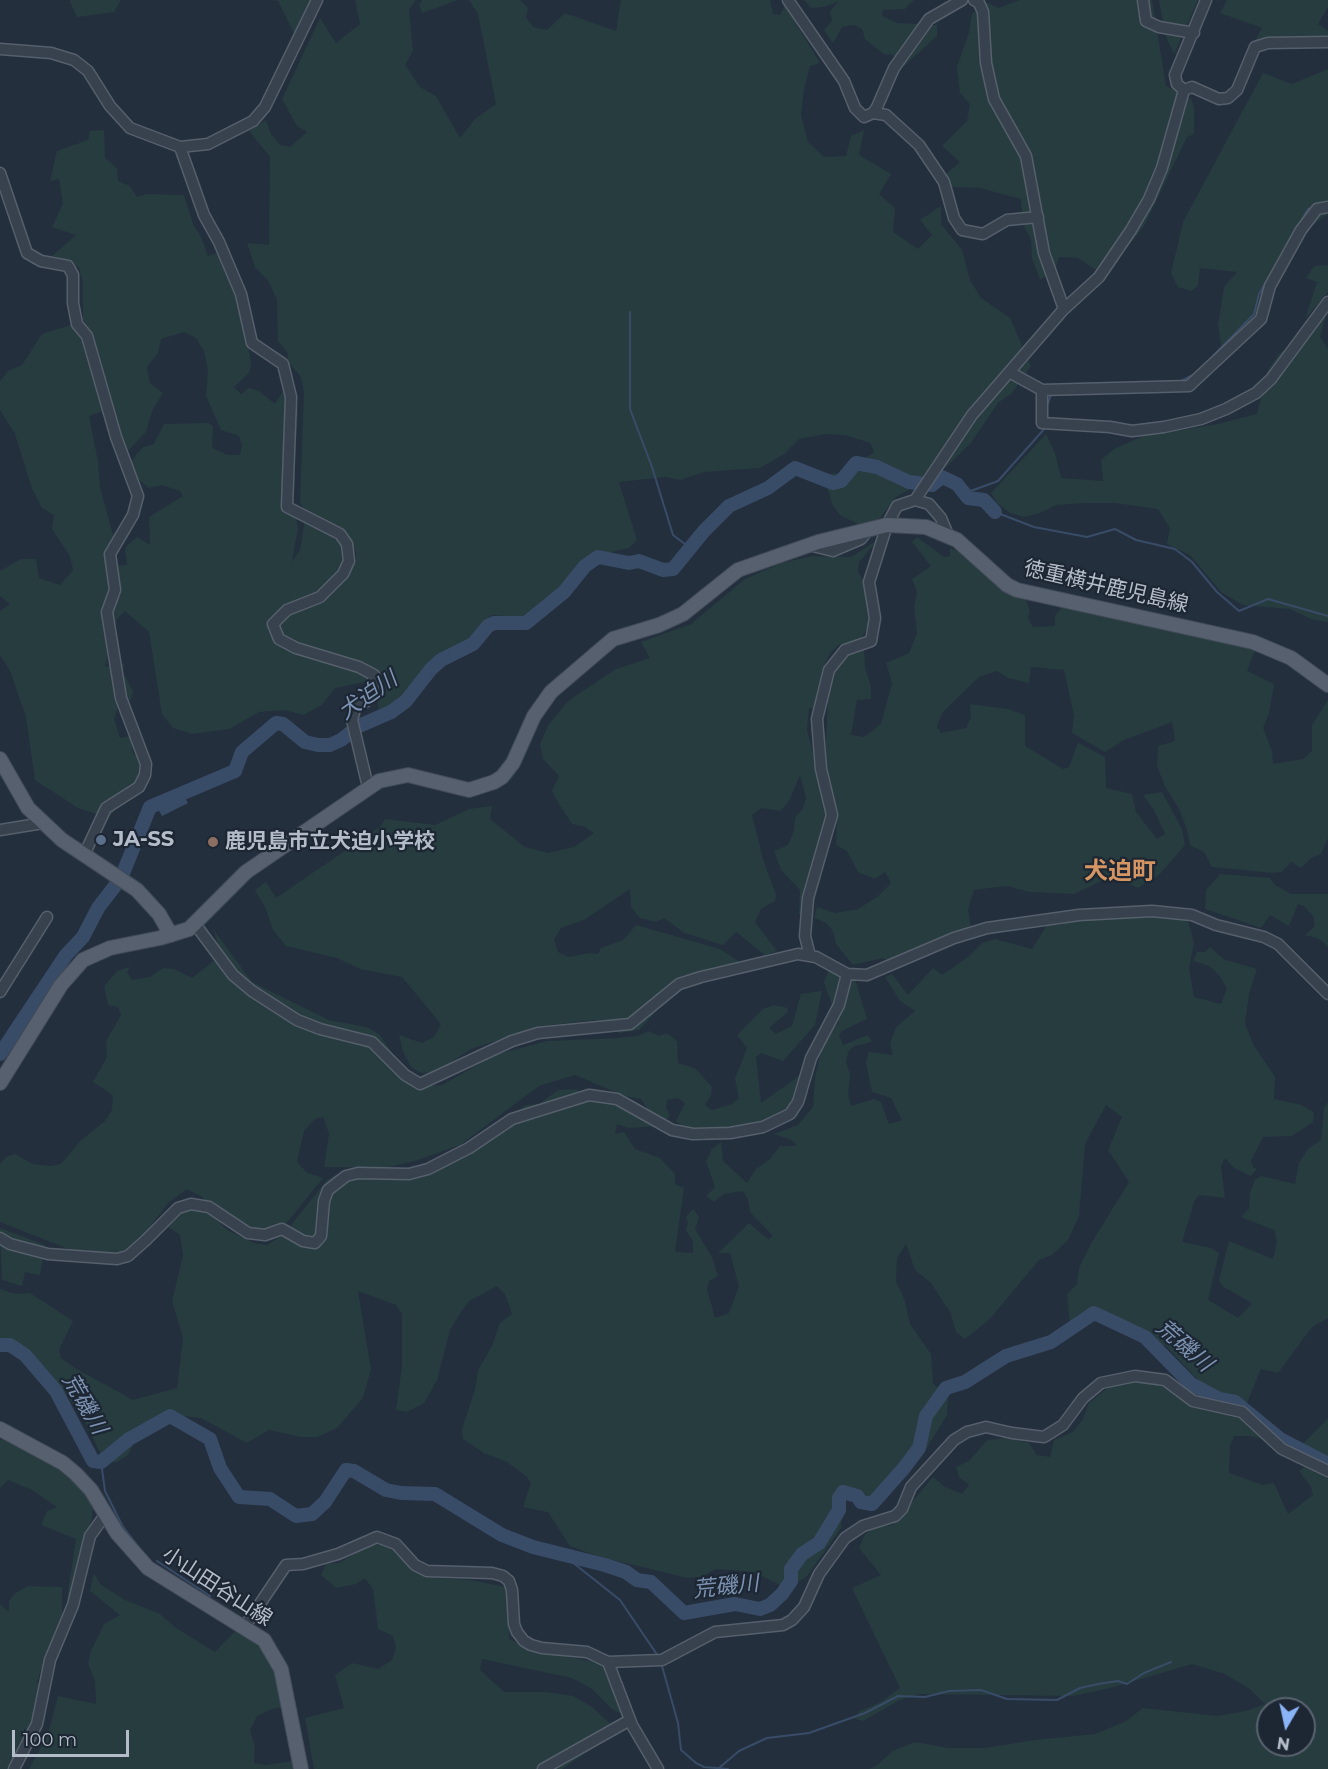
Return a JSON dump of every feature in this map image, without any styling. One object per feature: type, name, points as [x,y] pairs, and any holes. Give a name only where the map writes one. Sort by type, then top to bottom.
[{"type":"main road","name":"徳重横井鹿児島線","points":[[171,935],[182,933],[195,924],[246,872],[368,787],[386,778],[400,775],[469,790],[502,777],[513,763],[534,716],[551,692],[613,639],[672,620],[695,605],[738,570],[809,545],[871,528],[887,525],[926,527],[948,535],[968,548],[1007,585],[1017,590],[1253,642],[1291,658],[1328,686]]},
{"type":"main road","points":[[0,759],[28,808],[43,823],[84,855],[127,883],[149,902],[171,935],[110,948],[83,960],[61,985],[2,1077]]},
{"type":"main road","name":"小山田谷山線","points":[[0,1429],[70,1468],[91,1490],[105,1515],[137,1560],[264,1640],[278,1661],[301,1769]]},
{"type":"street","points":[[0,49],[51,53],[74,60],[88,71],[110,106],[130,128],[180,147],[208,144],[253,121],[276,87],[317,0]]},
{"type":"street","points":[[788,0],[844,81],[855,108],[864,117],[873,113],[886,115],[919,145],[944,183],[954,218],[962,230],[983,234],[1007,220],[1038,217]]},
{"type":"street","points":[[873,113],[894,68],[928,19],[962,0]]},
{"type":"street","points":[[974,0],[979,3],[983,12],[986,63],[994,99],[1026,156],[1044,253],[1064,309]]},
{"type":"street","points":[[1143,0],[1146,21],[1159,27],[1194,33]]},
{"type":"street","points":[[1184,90],[1177,84],[1175,75],[1206,0]]},
{"type":"street","points":[[1184,90],[1192,87],[1219,99],[1228,98],[1237,90],[1255,47],[1268,43],[1328,42]]},
{"type":"street","points":[[915,500],[972,415],[1011,373],[1064,309],[1099,277],[1149,200],[1162,168],[1184,90]]},
{"type":"street","points":[[180,147],[204,215],[219,242],[241,294],[252,343],[283,364],[291,398],[287,507],[340,534],[347,544],[349,561],[343,574],[320,597],[286,610],[273,624],[279,639],[296,648],[360,667],[374,675],[371,698],[355,709],[352,720],[368,787]]},
{"type":"street","points":[[0,172],[27,253],[41,261],[68,266],[73,275],[73,303],[77,324],[87,336],[116,437],[138,496],[133,515],[110,554],[114,590],[107,612],[121,698],[146,764],[145,775],[139,787],[106,808],[84,855]]},
{"type":"street","points":[[1011,373],[1042,390],[1190,386],[1261,319],[1270,286],[1301,230],[1317,209],[1328,207]]},
{"type":"street","points":[[1042,390],[1042,423],[1110,427],[1132,431],[1201,419],[1246,398],[1271,380],[1328,302]]},
{"type":"street","points":[[810,956],[805,936],[808,898],[832,814],[821,769],[817,719],[829,670],[845,650],[871,642],[875,618],[869,582],[887,525],[897,506],[915,500],[929,504],[941,518],[948,535]]},
{"type":"street","points":[[0,830],[43,823]]},
{"type":"street","points":[[195,924],[232,975],[252,991],[297,1020],[320,1029],[372,1042],[410,1079],[420,1084],[512,1041],[529,1036],[576,1028],[630,1024],[679,984],[788,955],[810,956],[847,974],[867,975],[987,928],[1079,915],[1152,911],[1192,915],[1216,925],[1264,937],[1278,944],[1328,994]]},
{"type":"street","points":[[0,992],[47,917]]},
{"type":"street","points":[[0,1238],[10,1244],[48,1254],[117,1259],[128,1256],[178,1208],[190,1204],[209,1207],[248,1233],[265,1235],[282,1228],[303,1241],[315,1243],[321,1236],[324,1201],[328,1190],[346,1176],[358,1173],[409,1174],[428,1169],[469,1148],[512,1119],[589,1095],[618,1099],[672,1130],[693,1134],[730,1133],[763,1127],[790,1114],[798,1102],[811,1058],[839,1005],[847,974]]},
{"type":"street","points":[[244,1626],[286,1565],[315,1561],[377,1537],[396,1544],[415,1565],[427,1571],[492,1573],[504,1576],[509,1581],[512,1590],[514,1624],[524,1641],[542,1648],[587,1652],[608,1662],[662,1660],[715,1632],[783,1625],[792,1620],[804,1606],[819,1574],[838,1545],[857,1530],[895,1516],[902,1509],[911,1486],[954,1440],[967,1432],[986,1427],[1012,1434],[1044,1437],[1063,1425],[1083,1398],[1101,1383],[1135,1376],[1165,1380],[1193,1401],[1242,1412],[1282,1449],[1328,1472]]},
{"type":"street","points":[[14,1769],[37,1724],[50,1660],[70,1612],[90,1536],[105,1515]]},
{"type":"street","points":[[608,1662],[630,1720],[658,1769]]},
{"type":"street","points":[[543,1769],[630,1720]]},
{"type":"green space","points":[[71,0],[121,0],[114,12],[77,17]]},
{"type":"green space","points":[[272,0],[319,0],[295,35],[278,1]]},
{"type":"green space","points":[[355,0],[416,0],[409,10],[413,51],[405,65],[420,87],[436,96],[460,138],[475,119],[496,104],[478,14],[469,0],[520,0],[528,8],[526,17],[533,27],[547,30],[565,13],[616,31],[621,0],[770,0],[773,14],[780,15],[785,5],[820,63],[810,66],[804,89],[801,115],[808,142],[824,157],[846,156],[851,136],[864,130],[859,155],[891,174],[879,194],[895,208],[893,232],[918,249],[932,235],[920,220],[941,206],[941,224],[962,250],[970,280],[981,298],[1010,318],[1031,366],[1012,393],[998,403],[970,444],[941,472],[896,497],[880,518],[862,526],[840,515],[833,506],[823,474],[843,473],[874,452],[870,443],[845,435],[825,434],[799,439],[784,454],[760,468],[705,472],[680,480],[666,477],[619,482],[637,540],[629,548],[614,551],[524,617],[491,615],[466,642],[439,655],[406,695],[379,713],[378,700],[365,682],[335,688],[322,705],[303,715],[285,710],[259,712],[229,729],[192,734],[173,728],[162,714],[149,632],[125,611],[117,619],[105,667],[124,663],[123,673],[133,691],[131,699],[118,707],[114,719],[120,738],[132,736],[133,753],[143,761],[142,774],[131,785],[130,783],[120,805],[108,818],[78,808],[35,780],[26,717],[10,671],[0,655],[0,611],[10,604],[0,596],[0,571],[21,559],[36,559],[39,578],[60,585],[73,570],[70,556],[52,529],[54,515],[42,508],[32,489],[15,434],[0,410],[0,381],[8,371],[22,365],[42,334],[71,325],[88,348],[106,410],[89,416],[98,462],[100,487],[113,535],[111,542],[116,551],[117,566],[127,565],[125,548],[137,537],[150,545],[149,517],[183,496],[180,491],[162,485],[149,488],[133,475],[131,463],[137,453],[144,447],[154,444],[164,424],[208,423],[213,426],[212,448],[228,455],[240,455],[242,445],[239,436],[221,430],[206,396],[208,370],[204,351],[196,338],[184,332],[161,339],[158,353],[147,367],[150,383],[163,393],[152,411],[146,432],[126,453],[95,351],[93,334],[83,320],[83,283],[79,268],[72,261],[52,256],[76,235],[52,227],[63,204],[59,179],[50,181],[57,151],[88,140],[90,131],[104,130],[105,158],[117,168],[118,181],[130,186],[137,197],[147,194],[184,195],[193,224],[208,256],[220,252],[244,321],[251,364],[249,373],[234,387],[241,394],[249,388],[259,391],[275,404],[291,378],[295,385],[298,412],[292,502],[298,528],[292,562],[300,550],[305,520],[324,525],[347,549],[356,563],[356,552],[341,529],[306,511],[300,503],[304,393],[301,377],[289,363],[287,352],[278,341],[277,300],[269,282],[255,267],[247,243],[269,245],[270,157],[249,131],[266,120],[271,134],[280,145],[290,147],[307,132],[297,126],[282,99],[320,18],[336,43],[360,24]]},
{"type":"green space","points":[[422,0],[458,0],[422,13],[419,5]]},
{"type":"green space","points":[[804,0],[914,0],[905,9],[883,10],[882,16],[897,23],[937,25],[937,36],[903,67],[901,62],[891,54],[885,55],[865,39],[862,29],[854,25],[842,27],[833,43],[824,30],[832,21],[830,11],[838,2],[811,8]]},
{"type":"green space","points":[[1019,0],[1152,0],[1166,86],[1191,99],[1194,107],[1194,134],[1187,137],[1144,226],[1105,276],[1078,258],[1059,257],[1055,270],[1040,280],[1032,258],[1031,239],[1023,225],[1021,199],[980,188],[952,187],[946,174],[960,162],[942,146],[967,121],[970,104],[960,93],[957,67],[969,32],[972,14],[985,2],[999,8]]},
{"type":"green space","points":[[1159,0],[1198,0],[1174,54],[1165,34]]},
{"type":"green space","points":[[1227,0],[1328,0],[1328,7],[1318,24],[1328,31],[1328,46],[1265,46],[1247,55],[1262,28],[1220,13]]},
{"type":"green space","points":[[1328,69],[1328,214],[1306,230],[1279,272],[1267,303],[1246,335],[1222,351],[1218,325],[1224,287],[1237,272],[1200,268],[1198,286],[1191,291],[1178,287],[1171,273],[1183,222],[1263,73],[1292,84]]},
{"type":"green space","points":[[1328,265],[1328,292],[1305,319],[1317,282],[1306,278],[1314,266]]},
{"type":"green space","points":[[1326,315],[1320,337],[1328,349],[1328,622],[1311,619],[1290,609],[1243,605],[1221,592],[1190,555],[1167,544],[1170,528],[1158,509],[1115,503],[1083,503],[1056,505],[1025,517],[1010,513],[997,503],[991,493],[1046,434],[1055,453],[1061,478],[1103,481],[1101,460],[1114,449],[1143,436],[1218,424],[1257,414],[1268,370],[1279,354]]},
{"type":"green space","points":[[917,537],[944,557],[950,556],[950,548],[966,555],[1025,598],[1030,611],[1028,618],[1033,627],[1055,626],[1055,615],[1063,606],[1238,643],[1255,650],[1247,671],[1274,684],[1269,713],[1263,728],[1272,751],[1273,764],[1303,759],[1312,751],[1312,725],[1328,700],[1328,838],[1321,854],[1311,858],[1301,868],[1291,862],[1282,872],[1274,873],[1212,867],[1204,852],[1190,845],[1180,811],[1165,786],[1157,766],[1158,746],[1175,741],[1172,722],[1124,740],[1105,752],[1072,733],[1074,716],[1064,670],[1031,667],[1029,683],[1008,678],[997,671],[979,677],[943,712],[937,726],[941,733],[966,728],[971,717],[970,704],[1008,709],[1025,715],[1025,746],[1063,769],[1069,767],[1078,743],[1105,757],[1106,788],[1132,794],[1136,812],[1157,839],[1165,834],[1154,810],[1143,795],[1162,792],[1182,829],[1185,845],[1159,875],[1138,888],[1124,881],[1108,878],[1074,894],[1029,892],[1007,886],[974,890],[968,909],[971,928],[890,962],[883,958],[853,965],[836,944],[833,931],[826,923],[814,918],[817,907],[835,913],[858,909],[877,897],[891,883],[885,872],[875,879],[858,872],[847,851],[836,845],[837,818],[825,761],[829,680],[839,658],[854,649],[864,649],[871,699],[857,700],[851,735],[864,737],[881,724],[892,683],[886,663],[909,653],[917,633],[914,606],[917,592],[912,579],[931,566],[912,542]]},
{"type":"green space","points":[[879,539],[859,562],[858,572],[865,583],[872,618],[864,634],[856,643],[840,644],[830,653],[823,668],[819,710],[809,708],[807,730],[824,792],[831,838],[809,922],[799,914],[800,890],[781,870],[774,851],[788,845],[794,830],[795,818],[803,808],[806,798],[800,775],[790,799],[781,811],[761,808],[752,815],[763,859],[776,895],[775,901],[761,909],[755,922],[777,951],[765,955],[736,932],[723,945],[684,933],[664,918],[656,922],[640,918],[631,907],[630,889],[584,920],[561,928],[554,940],[558,952],[568,957],[598,954],[601,948],[623,940],[636,925],[720,949],[741,963],[681,976],[666,1001],[639,1030],[619,1033],[597,1020],[541,1026],[471,1049],[436,1072],[421,1073],[411,1067],[403,1052],[399,1035],[422,1043],[434,1037],[441,1024],[402,977],[360,969],[337,958],[286,946],[273,930],[266,909],[255,890],[266,882],[276,898],[381,826],[385,819],[435,825],[469,809],[492,806],[490,819],[525,847],[548,853],[574,847],[594,833],[585,827],[572,824],[559,804],[552,791],[559,776],[543,759],[540,744],[549,724],[568,701],[616,669],[650,658],[641,642],[691,624],[745,579],[782,563],[812,556],[851,557]]},
{"type":"green space","points":[[1220,874],[1270,878],[1275,885],[1291,894],[1328,894],[1328,947],[1318,938],[1305,935],[1315,926],[1313,916],[1304,906],[1298,904],[1289,926],[1270,915],[1261,928],[1205,909],[1206,890]]},
{"type":"green space","points":[[1185,910],[1194,943],[1189,968],[1194,997],[1221,1004],[1227,989],[1220,976],[1209,966],[1193,961],[1197,952],[1205,952],[1210,947],[1223,959],[1257,969],[1249,994],[1245,1024],[1253,1044],[1275,1077],[1274,1099],[1301,1105],[1314,1112],[1313,1122],[1292,1136],[1263,1137],[1251,1161],[1253,1167],[1257,1169],[1251,1176],[1234,1168],[1225,1158],[1221,1166],[1225,1198],[1199,1195],[1194,1202],[1182,1242],[1211,1248],[1219,1253],[1208,1300],[1238,1318],[1252,1303],[1222,1286],[1219,1280],[1229,1241],[1273,1259],[1277,1242],[1274,1230],[1241,1217],[1249,1209],[1250,1192],[1255,1180],[1261,1176],[1295,1184],[1299,1163],[1308,1149],[1321,1140],[1324,1107],[1328,1102],[1328,1318],[1312,1327],[1278,1373],[1261,1369],[1246,1405],[1234,1405],[1216,1399],[1166,1346],[1144,1340],[1130,1324],[1119,1323],[1101,1313],[1088,1322],[1070,1326],[1067,1294],[1077,1284],[1079,1268],[1092,1242],[1129,1182],[1108,1150],[1122,1117],[1106,1105],[1085,1144],[1079,1216],[1068,1240],[1052,1255],[1039,1260],[989,1320],[965,1339],[956,1332],[950,1312],[931,1283],[915,1270],[906,1244],[897,1258],[896,1281],[905,1301],[910,1324],[931,1354],[933,1383],[948,1398],[947,1415],[921,1457],[894,1490],[876,1501],[858,1492],[849,1494],[842,1511],[841,1528],[807,1576],[788,1589],[754,1572],[716,1569],[701,1577],[687,1578],[597,1556],[570,1546],[548,1512],[523,1507],[531,1483],[526,1476],[507,1462],[484,1453],[463,1439],[462,1429],[475,1390],[478,1370],[492,1346],[500,1323],[512,1314],[505,1294],[497,1286],[469,1301],[459,1315],[450,1330],[437,1380],[424,1403],[407,1412],[396,1410],[402,1366],[402,1314],[396,1305],[358,1291],[371,1369],[363,1398],[337,1428],[317,1437],[301,1437],[269,1430],[247,1443],[201,1418],[183,1416],[138,1435],[128,1455],[117,1462],[111,1462],[102,1457],[83,1417],[57,1382],[31,1362],[0,1345],[0,1289],[16,1294],[30,1293],[73,1321],[59,1350],[61,1358],[75,1368],[133,1400],[177,1388],[183,1338],[172,1301],[183,1255],[180,1235],[165,1225],[176,1203],[187,1199],[198,1200],[227,1230],[254,1243],[267,1245],[283,1235],[327,1180],[337,1174],[412,1167],[478,1147],[509,1129],[516,1122],[514,1113],[526,1105],[539,1104],[558,1090],[575,1089],[600,1100],[621,1104],[637,1102],[660,1126],[628,1128],[617,1124],[615,1134],[624,1132],[635,1149],[660,1158],[675,1174],[675,1184],[684,1188],[675,1252],[693,1253],[693,1241],[686,1231],[688,1223],[686,1216],[693,1209],[699,1217],[695,1229],[712,1257],[718,1276],[709,1281],[707,1289],[715,1318],[729,1313],[739,1286],[730,1253],[718,1253],[749,1223],[768,1239],[773,1236],[750,1212],[748,1200],[743,1191],[724,1194],[714,1202],[706,1196],[715,1187],[706,1161],[712,1149],[721,1142],[723,1161],[747,1183],[755,1170],[770,1159],[780,1146],[797,1146],[792,1140],[774,1134],[798,1125],[813,1107],[815,1078],[821,1051],[835,1025],[839,1024],[824,983],[828,971],[823,967],[855,979],[867,1019],[842,1031],[839,1035],[843,1045],[868,1035],[872,1042],[855,1046],[849,1050],[846,1061],[850,1075],[848,1095],[851,1106],[874,1099],[881,1102],[889,1124],[902,1120],[891,1098],[872,1092],[866,1063],[869,1052],[893,1055],[890,1043],[896,1027],[915,1011],[900,1001],[885,977],[892,974],[908,995],[933,968],[942,975],[968,957],[982,943],[995,939],[1032,949],[1047,925],[1059,925],[1088,917]]},
{"type":"green space","points":[[213,929],[252,982],[329,1020],[366,1027],[379,1034],[401,1065],[418,1081],[432,1086],[442,1085],[495,1055],[547,1041],[618,1038],[638,1036],[649,1031],[659,1036],[667,1033],[677,1041],[678,1063],[695,1068],[712,1087],[711,1095],[705,1105],[712,1110],[732,1104],[739,1098],[735,1079],[747,1048],[737,1035],[763,1009],[774,1005],[788,1008],[787,1013],[769,1028],[776,1034],[792,1026],[801,994],[822,991],[815,1025],[783,1061],[761,1053],[756,1057],[761,1103],[799,1076],[809,1083],[807,1098],[797,1117],[775,1127],[701,1139],[676,1121],[685,1103],[678,1098],[667,1100],[666,1108],[670,1115],[666,1121],[648,1110],[641,1099],[625,1096],[575,1075],[539,1086],[460,1145],[415,1161],[384,1168],[324,1167],[329,1134],[323,1117],[315,1119],[304,1131],[297,1162],[306,1172],[323,1178],[277,1235],[265,1241],[232,1230],[202,1197],[187,1189],[168,1203],[140,1240],[113,1256],[71,1250],[0,1222],[0,1164],[6,1157],[15,1154],[33,1164],[51,1166],[61,1164],[80,1141],[105,1121],[112,1110],[113,1095],[93,1082],[107,1057],[106,1041],[121,1015],[118,1007],[108,1005],[104,986],[117,971],[130,967],[127,972],[132,980],[150,977],[163,968],[174,969],[192,978],[215,960],[219,948]]},
{"type":"green space","points":[[0,1228],[45,1245],[40,1275],[25,1272],[22,1286],[2,1280]]},
{"type":"green space","points":[[1163,1382],[1205,1405],[1253,1418],[1279,1444],[1250,1436],[1234,1436],[1230,1446],[1229,1473],[1263,1485],[1274,1483],[1288,1514],[1313,1495],[1311,1487],[1299,1471],[1312,1462],[1328,1472],[1328,1769],[869,1769],[893,1751],[915,1742],[949,1748],[985,1748],[1095,1734],[1126,1721],[1143,1708],[1218,1716],[1256,1707],[1256,1757],[1316,1757],[1316,1697],[1258,1697],[1250,1689],[1225,1674],[1192,1664],[1110,1688],[1073,1696],[920,1694],[900,1700],[863,1721],[853,1718],[860,1711],[881,1702],[900,1688],[852,1588],[881,1575],[859,1548],[865,1534],[875,1528],[893,1525],[933,1477],[945,1487],[962,1494],[969,1485],[959,1477],[956,1467],[969,1461],[987,1440],[1006,1438],[1029,1443],[1037,1455],[1050,1457],[1054,1440],[1073,1432],[1083,1419],[1089,1403],[1114,1383]]},
{"type":"green space","points":[[1328,1418],[1328,1458],[1299,1448]]},
{"type":"green space","points":[[8,1439],[51,1460],[80,1483],[93,1504],[92,1517],[70,1605],[67,1605],[68,1592],[76,1539],[41,1525],[47,1511],[57,1507],[32,1490],[8,1480],[0,1488],[0,1440]]},
{"type":"green space","points":[[386,1544],[430,1569],[437,1578],[470,1580],[510,1588],[509,1639],[527,1647],[601,1664],[614,1677],[633,1720],[612,1709],[592,1689],[572,1678],[482,1659],[480,1670],[504,1692],[546,1692],[573,1696],[592,1707],[614,1727],[607,1739],[562,1769],[314,1769],[305,1718],[344,1708],[335,1675],[352,1663],[378,1669],[392,1660],[396,1647],[393,1636],[378,1629],[373,1589],[365,1578],[356,1584],[336,1588],[321,1575],[326,1564],[339,1563],[367,1546]]},
{"type":"green space","points":[[94,1573],[100,1584],[125,1600],[160,1614],[176,1628],[215,1652],[237,1629],[285,1667],[292,1705],[272,1709],[257,1716],[250,1730],[255,1747],[254,1763],[265,1765],[307,1759],[308,1769],[29,1769],[48,1734],[58,1696],[96,1704],[95,1681],[88,1664],[91,1651],[104,1624],[120,1615],[90,1591]]},
{"type":"green space","points":[[28,1586],[62,1587],[63,1638],[52,1663],[41,1669],[37,1682],[49,1690],[19,1769],[0,1769],[0,1604],[9,1612],[9,1601],[14,1594]]},
{"type":"water","points":[[184,796],[188,803],[162,816],[158,809]]},
{"type":"waterway","points":[[1299,225],[1308,209],[1314,207]]},
{"type":"waterway","points":[[1213,356],[1254,314],[1259,294],[1266,282]]},
{"type":"waterway","points":[[630,312],[630,409],[652,467],[673,535],[690,548]]},
{"type":"waterway","points":[[1171,381],[1181,381],[1197,373]]},
{"type":"waterway","points":[[1047,406],[1051,395]]},
{"type":"waterway","points":[[965,493],[998,481],[1046,427]]},
{"type":"waterway","name":"犬迫川","points":[[0,1054],[66,955],[83,937],[98,908],[121,878],[150,807],[235,771],[242,752],[276,723],[283,724],[305,742],[330,745],[341,740],[359,726],[391,712],[406,701],[431,669],[441,660],[473,644],[488,626],[494,623],[526,623],[564,592],[585,566],[598,557],[629,563],[639,561],[663,570],[673,569],[704,531],[729,506],[768,488],[795,468],[833,483],[841,481],[856,463],[877,467],[909,482],[932,485],[942,477],[957,484],[968,498],[984,500],[995,512]]},
{"type":"waterway","points":[[995,512],[1034,527],[1087,537],[1115,529],[1136,540],[1175,549],[1192,562],[1217,592],[1239,611],[1268,599],[1328,616]]},
{"type":"waterway","name":"荒磯川","points":[[0,1345],[10,1345],[25,1355],[56,1391],[93,1461],[101,1462],[129,1439],[170,1416],[210,1439],[220,1468],[239,1497],[270,1499],[296,1516],[312,1514],[325,1502],[346,1470],[354,1471],[386,1490],[435,1494],[502,1535],[533,1547],[605,1565],[626,1572],[637,1580],[651,1582],[684,1613],[735,1604],[760,1609],[770,1605],[791,1581],[791,1569],[802,1554],[819,1543],[839,1510],[839,1498],[843,1492],[857,1496],[861,1502],[872,1504],[904,1468],[919,1448],[926,1416],[946,1388],[965,1382],[1006,1356],[1051,1342],[1094,1313],[1145,1337],[1191,1384],[1219,1399],[1235,1402],[1280,1439],[1328,1464]]},
{"type":"waterway","points":[[101,1462],[105,1491],[123,1527],[141,1550]]},
{"type":"waterway","points":[[562,1554],[620,1600],[658,1656]]},
{"type":"waterway","points":[[157,1561],[210,1596]]},
{"type":"waterway","points":[[719,1768],[739,1751],[767,1738],[809,1733],[865,1713],[898,1696],[925,1697],[949,1691],[981,1690],[1007,1699],[1057,1700],[1080,1688],[1118,1681],[1127,1684],[1144,1673],[1171,1662]]},
{"type":"waterway","points":[[662,1666],[678,1723],[681,1750],[704,1767],[728,1769]]},
{"type":"place","name":"JA-SS","points":[[101,840]]},
{"type":"place","name":"鹿児島市立犬迫小学校","points":[[213,842]]},
{"type":"district","name":"犬迫町","points":[[1120,872]]}]
